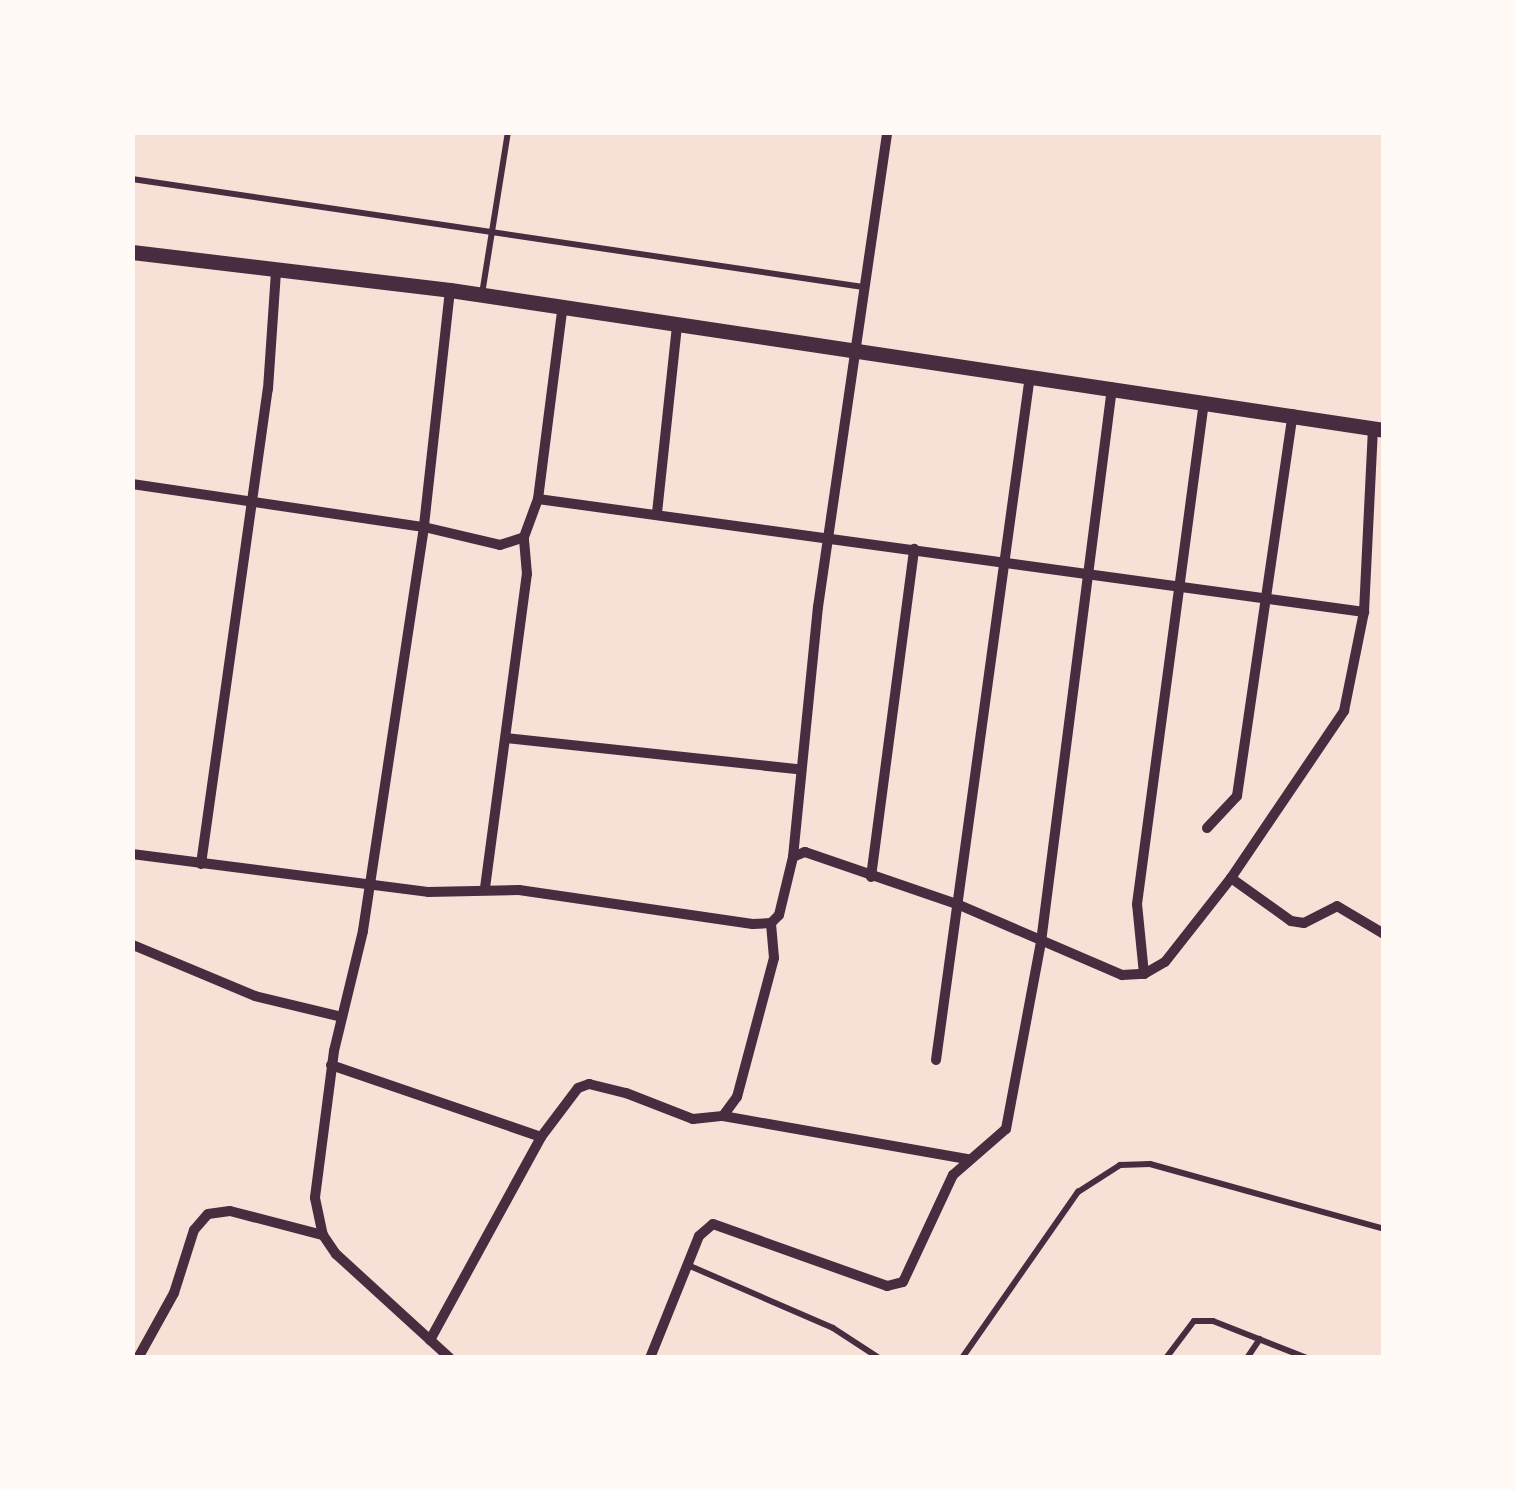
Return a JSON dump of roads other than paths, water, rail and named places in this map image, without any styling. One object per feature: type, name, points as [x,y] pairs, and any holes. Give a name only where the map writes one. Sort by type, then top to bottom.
[{"type":"street","points":[[723,1116],[737,1097],[774,958],[771,923],[779,914],[793,857],[798,769],[887,132]]},
{"type":"street","points":[[132,252],[450,290],[562,310],[1294,413],[1378,430],[1364,612],[1344,710],[1231,878],[1165,962],[1144,974],[1122,975],[957,904],[871,877],[830,857],[804,852],[793,857]]},
{"type":"street","points":[[201,864],[253,504],[276,272]]},
{"type":"street","points":[[323,1234],[316,1174],[332,1065],[370,884],[424,527],[450,290]]},
{"type":"street","points":[[485,888],[528,574],[524,537],[538,499],[562,310]]},
{"type":"street","points":[[657,512],[677,325]]},
{"type":"street","points":[[936,1060],[1030,376]]},
{"type":"street","points":[[650,1358],[699,1236],[713,1224],[869,1284],[902,1282],[933,1228],[946,1187],[968,1159],[1006,1130],[1040,942],[1092,575],[1112,388]]},
{"type":"street","points":[[1144,974],[1137,904],[1204,402]]},
{"type":"street","points":[[1207,828],[1237,796],[1294,413]]},
{"type":"street","points":[[132,484],[424,527],[500,545],[524,537]]},
{"type":"street","points":[[538,499],[657,512],[1364,612]]},
{"type":"street","points":[[871,877],[914,549]]},
{"type":"street","points":[[506,738],[798,769]]},
{"type":"street","points":[[132,854],[370,884],[454,893],[485,888],[771,923]]},
{"type":"street","points":[[1231,878],[1291,921],[1304,924],[1337,906],[1384,934]]},
{"type":"street","points":[[133,945],[255,996],[342,1017]]},
{"type":"street","points":[[332,1065],[541,1137]]},
{"type":"street","points":[[430,1340],[541,1137],[564,1101],[590,1084],[693,1119],[723,1116],[968,1159]]},
{"type":"street","points":[[138,1358],[174,1293],[194,1230],[208,1214],[230,1211],[323,1234],[450,1358]]},
{"type":"lane","points":[[482,296],[508,132]]},
{"type":"lane","points":[[132,178],[492,236],[863,287]]},
{"type":"lane","points":[[962,1358],[1078,1192],[1120,1165],[1150,1164],[1384,1230]]},
{"type":"lane","points":[[690,1266],[834,1328],[879,1358]]},
{"type":"lane","points":[[1166,1358],[1194,1321],[1213,1320],[1308,1358]]},
{"type":"lane","points":[[1247,1358],[1260,1339]]}]
